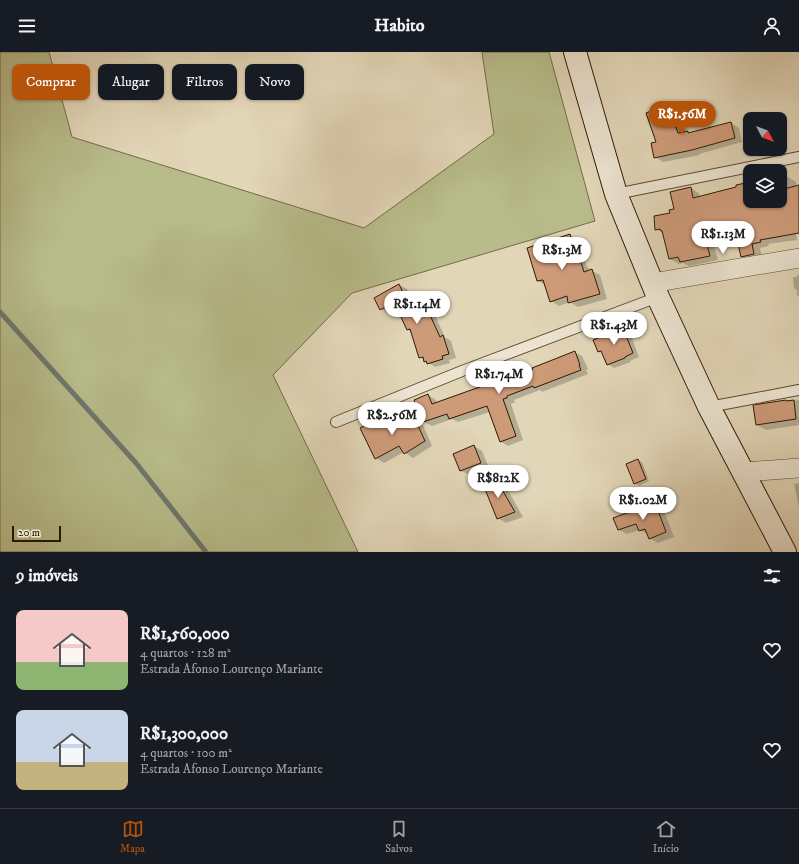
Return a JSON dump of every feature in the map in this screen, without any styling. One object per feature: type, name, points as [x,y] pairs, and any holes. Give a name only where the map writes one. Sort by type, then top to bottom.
[{"type":"main road","points":[[575,52],[616,194],[655,290],[709,407],[785,552]]},
{"type":"street","points":[[655,290],[799,258]]},
{"type":"street","points":[[744,472],[799,468]]},
{"type":"lane","points":[[616,194],[799,157]]},
{"type":"lane","points":[[336,422],[462,372],[655,290]]},
{"type":"lane","points":[[709,407],[799,390]]},
{"type":"green space","points":[[0,52],[49,52],[52,64],[12,64],[12,100],[62,100],[72,137],[364,228],[494,134],[482,52],[549,52],[595,221],[352,293],[273,375],[358,552],[0,552]]},
{"type":"building","points":[[666,105],[668,110],[670,109],[678,133],[688,131],[688,133],[731,122],[735,138],[692,150],[654,158],[651,143],[656,142],[646,113]]},
{"type":"building","points":[[743,184],[743,208],[787,208],[787,188],[799,185],[799,233],[760,240],[761,242],[752,244],[754,254],[741,257],[733,222],[703,229],[710,256],[680,262],[678,257],[669,259],[662,231],[660,229],[655,230],[654,216],[670,213],[669,210],[674,209],[670,192],[691,187],[693,198],[736,187],[736,185]]},
{"type":"building","points":[[570,234],[579,263],[581,262],[584,272],[592,269],[600,294],[568,303],[567,296],[550,302],[543,280],[537,281],[527,248]]},
{"type":"building","points":[[399,284],[411,310],[425,304],[440,337],[443,335],[449,354],[442,356],[443,359],[427,364],[426,361],[424,362],[423,357],[419,358],[410,329],[407,330],[394,302],[380,310],[374,298]]},
{"type":"building","points":[[623,328],[633,353],[607,365],[601,351],[598,352],[593,340]]},
{"type":"building","points":[[575,351],[581,370],[534,388],[533,386],[503,399],[516,436],[500,442],[487,406],[449,419],[447,414],[423,422],[414,400],[428,394],[432,404],[502,379],[508,379]]},
{"type":"building","points":[[794,400],[796,419],[756,425],[753,405]]},
{"type":"building","points":[[386,415],[387,418],[390,416],[395,428],[415,419],[425,441],[404,454],[399,446],[375,459],[360,428]]},
{"type":"building","points":[[474,445],[481,463],[460,471],[453,454]]},
{"type":"building","points":[[638,459],[646,479],[634,484],[626,464]]},
{"type":"building","points":[[496,479],[515,512],[497,519],[483,484]]},
{"type":"building","points":[[648,505],[649,508],[656,505],[666,532],[649,539],[645,529],[639,531],[636,524],[618,530],[613,518]]},
{"type":"waterway","points":[[0,312],[136,463],[206,552]]}]
